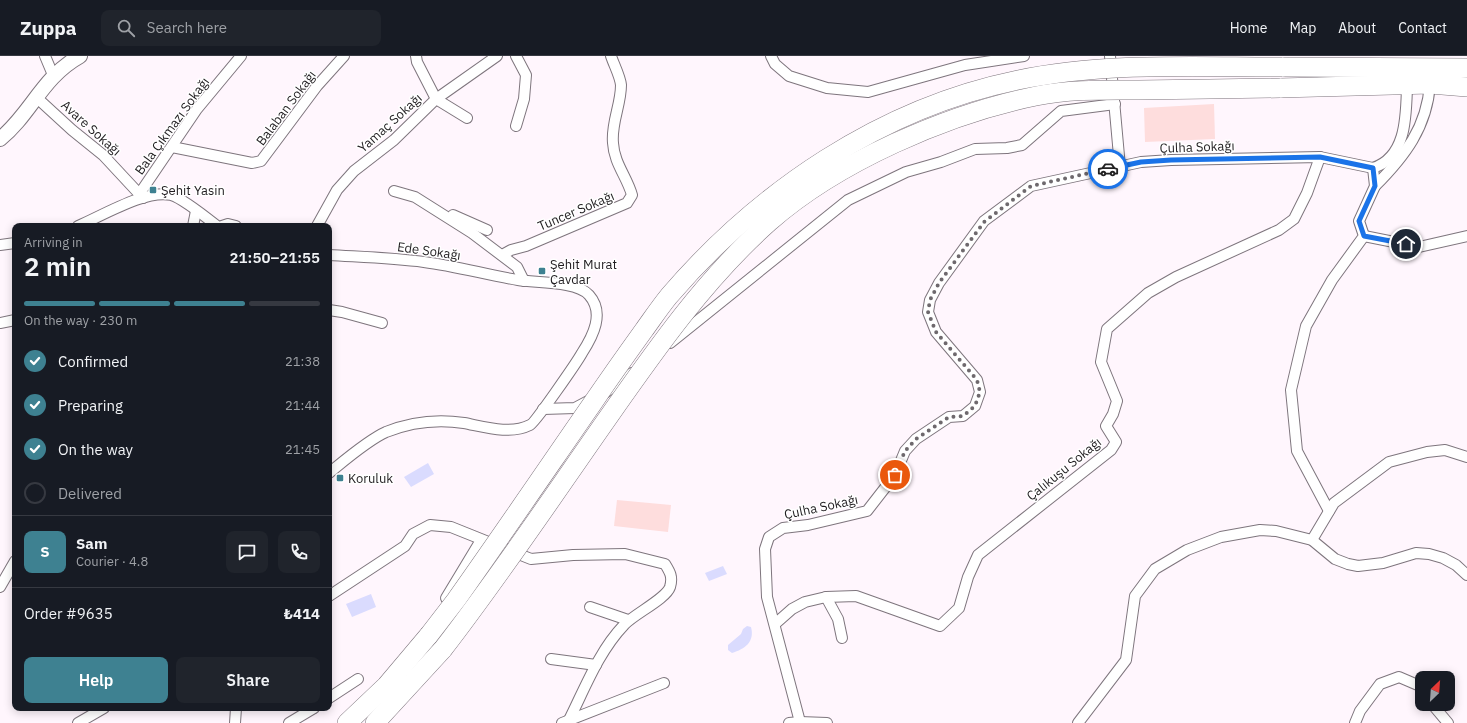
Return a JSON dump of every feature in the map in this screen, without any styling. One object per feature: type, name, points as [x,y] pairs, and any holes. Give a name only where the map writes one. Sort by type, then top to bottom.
[{"type":"highway","points":[[347,723],[386,686],[456,600],[667,298],[719,242],[769,199],[799,176],[862,138],[900,119],[953,98],[1018,80],[1069,72],[1151,67],[1282,67],[1378,61],[1407,61],[1428,69],[1467,88]]},
{"type":"highway","points":[[1407,61],[1407,86]]},
{"type":"highway","points":[[375,723],[443,649],[472,612],[621,398],[687,308],[727,261],[771,220],[813,189],[874,153],[916,134],[972,114],[1037,96],[1093,90],[1280,88],[1342,85],[1407,86],[1428,69],[1467,68]]},
{"type":"main road","points":[[0,139],[53,75],[69,62],[80,56]]},
{"type":"street","points":[[45,56],[53,75]]},
{"type":"street","name":"Bala Çıkmazı Sokağı","points":[[142,195],[197,109],[241,56]]},
{"type":"street","name":"Balaban Sokağı","points":[[172,147],[252,163],[261,161],[317,86],[344,56]]},
{"type":"street","points":[[416,56],[417,62],[436,99],[467,118]]},
{"type":"street","name":"Yamaç Sokağı","points":[[319,223],[337,190],[354,171],[394,140],[436,99],[498,56]]},
{"type":"street","points":[[516,56],[526,75],[524,99],[516,126]]},
{"type":"street","name":"Tuncer Sokağı","points":[[502,255],[627,203],[632,195],[630,187],[614,156],[613,127],[620,102],[621,84],[611,56]]},
{"type":"street","points":[[771,56],[775,64],[789,76],[827,88],[868,92],[965,65],[1024,56]]},
{"type":"street","points":[[1110,56],[1120,167]]},
{"type":"street","points":[[1364,236],[1359,221],[1375,186],[1395,166],[1414,137],[1428,104],[1428,69]]},
{"type":"street","points":[[1375,186],[1373,168],[1383,165],[1401,141],[1405,123],[1407,86]]},
{"type":"street","name":"Avare Sokağı","points":[[36,97],[72,130],[103,155],[142,195]]},
{"type":"street","points":[[543,409],[575,408],[611,390],[848,200],[906,172],[941,162],[975,149],[1007,148],[1022,145],[1061,111],[1115,104]]},
{"type":"street","name":"Çulha Sokağı","points":[[801,722],[790,688],[767,597],[765,549],[769,537],[783,528],[808,525],[867,511],[895,475],[905,451],[916,439],[949,417],[963,416],[975,406],[980,392],[977,380],[936,332],[928,312],[930,300],[939,283],[984,222],[1031,186],[1141,162],[1320,157],[1373,168]]},
{"type":"street","name":"Çalıkuşu Sokağı","points":[[775,624],[792,609],[805,602],[826,597],[856,596],[940,626],[959,608],[968,577],[978,555],[1111,450],[1116,442],[1106,426],[1113,414],[1117,401],[1101,362],[1106,329],[1148,293],[1176,276],[1279,230],[1294,219],[1307,193],[1320,157]]},
{"type":"street","points":[[394,190],[415,197],[502,255],[517,267],[524,281]]},
{"type":"street","points":[[84,223],[142,195],[160,193],[173,195],[213,223]]},
{"type":"street","points":[[435,210],[487,230]]},
{"type":"street","points":[[194,223],[196,211]]},
{"type":"street","points":[[1364,236],[1419,247],[1467,236]]},
{"type":"street","points":[[1329,511],[1297,451],[1291,390],[1306,326],[1332,280],[1364,236]]},
{"type":"street","points":[[0,245],[12,243]]},
{"type":"street","name":"Ede Sokağı","points":[[332,255],[424,262],[524,281],[555,284],[584,290],[596,306],[596,315],[593,334],[582,354],[532,425],[516,429],[490,429],[463,423],[428,420],[386,432],[332,471]]},
{"type":"street","points":[[332,311],[382,323]]},
{"type":"street","points":[[0,323],[12,321]]},
{"type":"street","points":[[1312,540],[1334,503],[1389,462],[1427,452],[1445,450],[1467,457]]},
{"type":"street","points":[[332,594],[405,546],[413,534],[430,525],[451,527],[531,559],[573,555],[625,554],[665,564],[672,574],[670,587],[664,596],[628,620],[615,634],[596,665],[566,722]]},
{"type":"street","points":[[1078,723],[1126,660],[1134,596],[1155,569],[1187,550],[1222,538],[1252,532],[1276,531],[1312,540],[1335,558],[1348,564],[1358,566],[1383,562],[1416,553],[1429,554],[1456,564],[1467,575]]},
{"type":"street","points":[[446,598],[481,540]]},
{"type":"street","points":[[0,587],[12,566]]},
{"type":"street","points":[[826,597],[838,619],[842,638]]},
{"type":"street","points":[[590,607],[628,620]]},
{"type":"street","points":[[550,659],[596,665]]},
{"type":"street","points":[[1355,723],[1360,711],[1380,684],[1399,677],[1415,684]]},
{"type":"street","points":[[332,696],[358,679]]},
{"type":"street","points":[[566,722],[664,683]]},
{"type":"street","points":[[78,723],[99,711]]},
{"type":"street","points":[[235,723],[236,711]]},
{"type":"street","points":[[289,723],[309,711]]},
{"type":"street","points":[[1438,711],[1448,723]]},
{"type":"street","points":[[789,723],[827,723]]},
{"type":"shaded area","points":[[1214,104],[1215,139],[1145,142],[1144,108]]},
{"type":"shaded area","points":[[617,500],[671,505],[668,532],[614,526]]},
{"type":"water","points":[[428,463],[434,474],[411,487],[404,477]]},
{"type":"water","points":[[723,566],[727,574],[709,581],[705,573]]},
{"type":"water","points":[[371,594],[376,607],[352,617],[346,604]]},
{"type":"water","points":[[747,626],[751,627],[752,632],[750,641],[745,647],[732,653],[728,650],[728,645],[741,634],[743,629]]},
{"type":"way so far","points":[[895,475],[905,451],[916,439],[949,417],[963,416],[975,406],[980,392],[977,380],[956,353],[936,332],[928,312],[930,300],[939,283],[984,222],[1031,186],[1108,169]]},
{"type":"place","name":"Şehit Yasin","points":[[153,190]]},
{"type":"place","name":"Şehit Murat Çavdar","points":[[542,271]]},
{"type":"place","name":"Koruluk","points":[[340,478]]},
{"type":"route","points":[[1108,169],[1141,162],[1171,160],[1320,157],[1373,168],[1375,186],[1359,221],[1364,236],[1406,244]]}]
